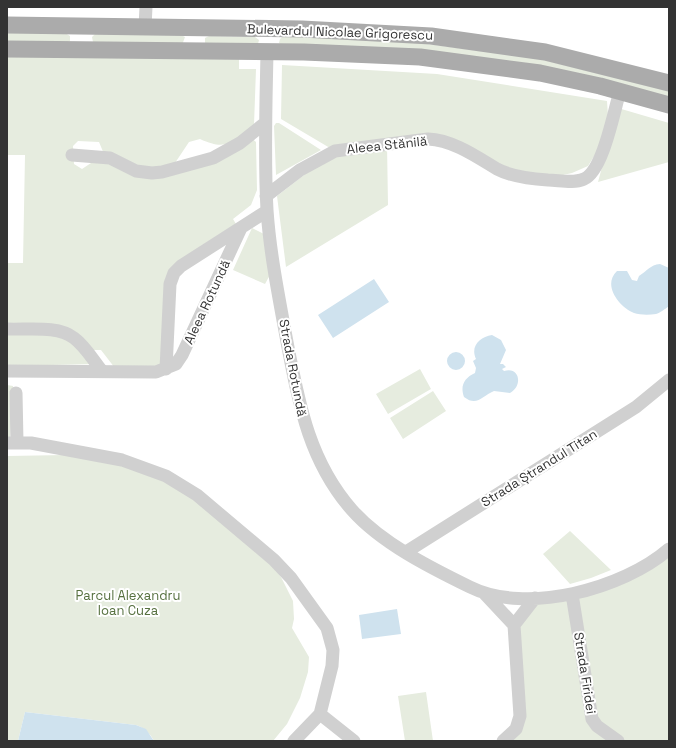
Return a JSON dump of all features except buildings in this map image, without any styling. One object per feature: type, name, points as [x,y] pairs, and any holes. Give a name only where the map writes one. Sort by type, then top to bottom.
[{"type":"main road","name":"Bulevardul Nicolae Grigorescu","points":[[7,25],[375,31],[459,39],[558,55],[669,83]]},
{"type":"main road","points":[[81,26],[81,50]]},
{"type":"main road","points":[[193,28],[193,51]]},
{"type":"main road","points":[[267,29],[267,52]]},
{"type":"main road","name":"Bulevardul Nicolae Grigorescu","points":[[7,49],[362,54],[444,59],[540,73],[620,91],[669,105]]},
{"type":"street","points":[[145,27],[146,7]]},
{"type":"street","name":"Strada Rotundă","points":[[267,52],[265,123],[267,212],[276,278],[297,395],[313,445],[332,482],[354,512],[379,534],[406,552],[446,576],[485,594],[535,598],[572,594],[603,585],[631,573],[652,562],[668,550]]},
{"type":"street","name":"Aleea Stănilă","points":[[266,196],[300,170],[335,151],[387,144],[434,140],[471,153],[502,172],[545,179],[579,181],[586,178],[598,166],[620,91]]},
{"type":"street","points":[[72,155],[106,158],[136,171],[152,173],[162,172],[213,158],[240,143],[265,123]]},
{"type":"street","name":"Aleea Rotundă","points":[[241,228],[182,355],[176,364],[166,369],[170,284],[174,273],[181,266],[241,228],[267,212]]},
{"type":"street","points":[[7,329],[50,330],[68,334],[79,342],[102,371]]},
{"type":"street","points":[[7,371],[150,372],[166,369]]},
{"type":"street","name":"Strada Ștrandul Titan","points":[[406,552],[636,407],[669,380]]},
{"type":"street","points":[[16,393],[12,442],[31,443],[122,460],[166,476],[197,494],[274,560],[291,578],[326,628],[332,643],[332,666],[320,714],[294,741]]},
{"type":"street","points":[[485,594],[514,625],[520,716],[516,729],[503,741]]},
{"type":"street","name":"Strada Firidei","points":[[572,594],[592,719],[597,726],[618,741]]},
{"type":"street","points":[[514,625],[535,598]]},
{"type":"street","points":[[320,714],[354,741]]},
{"type":"green space","points":[[8,33],[65,33],[70,36],[70,41],[65,43],[7,42]]},
{"type":"green space","points":[[95,34],[181,35],[185,37],[182,45],[93,42],[92,37]]},
{"type":"green space","points":[[209,36],[255,37],[259,40],[258,44],[205,43],[205,38]]},
{"type":"green space","points":[[283,36],[405,41],[540,59],[669,91],[669,101],[612,86],[283,46],[279,43]]},
{"type":"green space","points":[[7,56],[239,58],[239,69],[256,69],[254,125],[229,143],[217,145],[200,139],[189,142],[175,163],[156,167],[131,164],[104,154],[99,142],[78,141],[73,146],[74,164],[82,169],[100,157],[111,160],[135,171],[153,173],[182,169],[198,164],[239,144],[249,136],[256,142],[257,190],[251,205],[233,219],[236,224],[201,246],[205,251],[181,266],[172,278],[166,369],[156,372],[118,372],[101,350],[86,350],[96,364],[7,366],[7,263],[23,263],[25,155],[7,155]]},
{"type":"green space","points":[[282,65],[437,74],[607,101],[608,116],[599,148],[588,166],[572,173],[545,179],[516,175],[441,141],[387,144],[388,205],[286,267],[277,196],[335,151],[281,119]]},
{"type":"green space","points":[[618,108],[669,123],[669,162],[598,182]]},
{"type":"green space","points":[[276,123],[279,123],[321,150],[276,175],[274,126]]},
{"type":"green space","points":[[252,228],[264,234],[271,273],[265,284],[233,270]]},
{"type":"green space","points":[[420,369],[431,389],[388,414],[376,394]]},
{"type":"green space","points":[[7,385],[13,386],[10,442],[7,443]]},
{"type":"green space","points":[[433,391],[446,411],[403,439],[390,418]]},
{"type":"green space","name":"Parcul Alexandru Ioan Cuza","points":[[66,455],[134,465],[186,491],[274,568],[281,577],[293,601],[294,619],[292,628],[309,657],[308,672],[300,698],[287,724],[273,741],[154,741],[146,731],[136,725],[25,712],[18,741],[7,741],[7,456]]},
{"type":"green space","points":[[570,531],[611,570],[570,584],[543,554]]},
{"type":"green space","points":[[669,550],[669,741],[503,741],[516,729],[514,625],[535,598],[572,594]]},
{"type":"green space","points":[[426,692],[433,741],[405,741],[398,696]]},
{"type":"water","points":[[660,264],[669,268],[669,306],[658,313],[648,315],[634,313],[628,310],[618,301],[612,289],[611,283],[617,271],[627,271],[632,280],[637,281],[639,276],[649,268]]},
{"type":"water","points":[[374,279],[389,302],[333,338],[318,315]]},
{"type":"water","points":[[492,335],[501,340],[506,350],[500,364],[503,364],[506,367],[502,369],[504,371],[514,371],[518,378],[517,386],[510,393],[494,391],[479,400],[472,401],[464,397],[462,389],[468,377],[475,373],[476,368],[473,361],[476,359],[474,354],[475,346],[480,340]]},
{"type":"water","points":[[456,352],[462,355],[465,361],[462,367],[456,370],[450,367],[447,361],[450,355]]},
{"type":"water","points":[[397,609],[401,634],[362,639],[359,615]]},
{"type":"water","points":[[25,712],[136,725],[146,729],[154,741],[18,741]]}]
